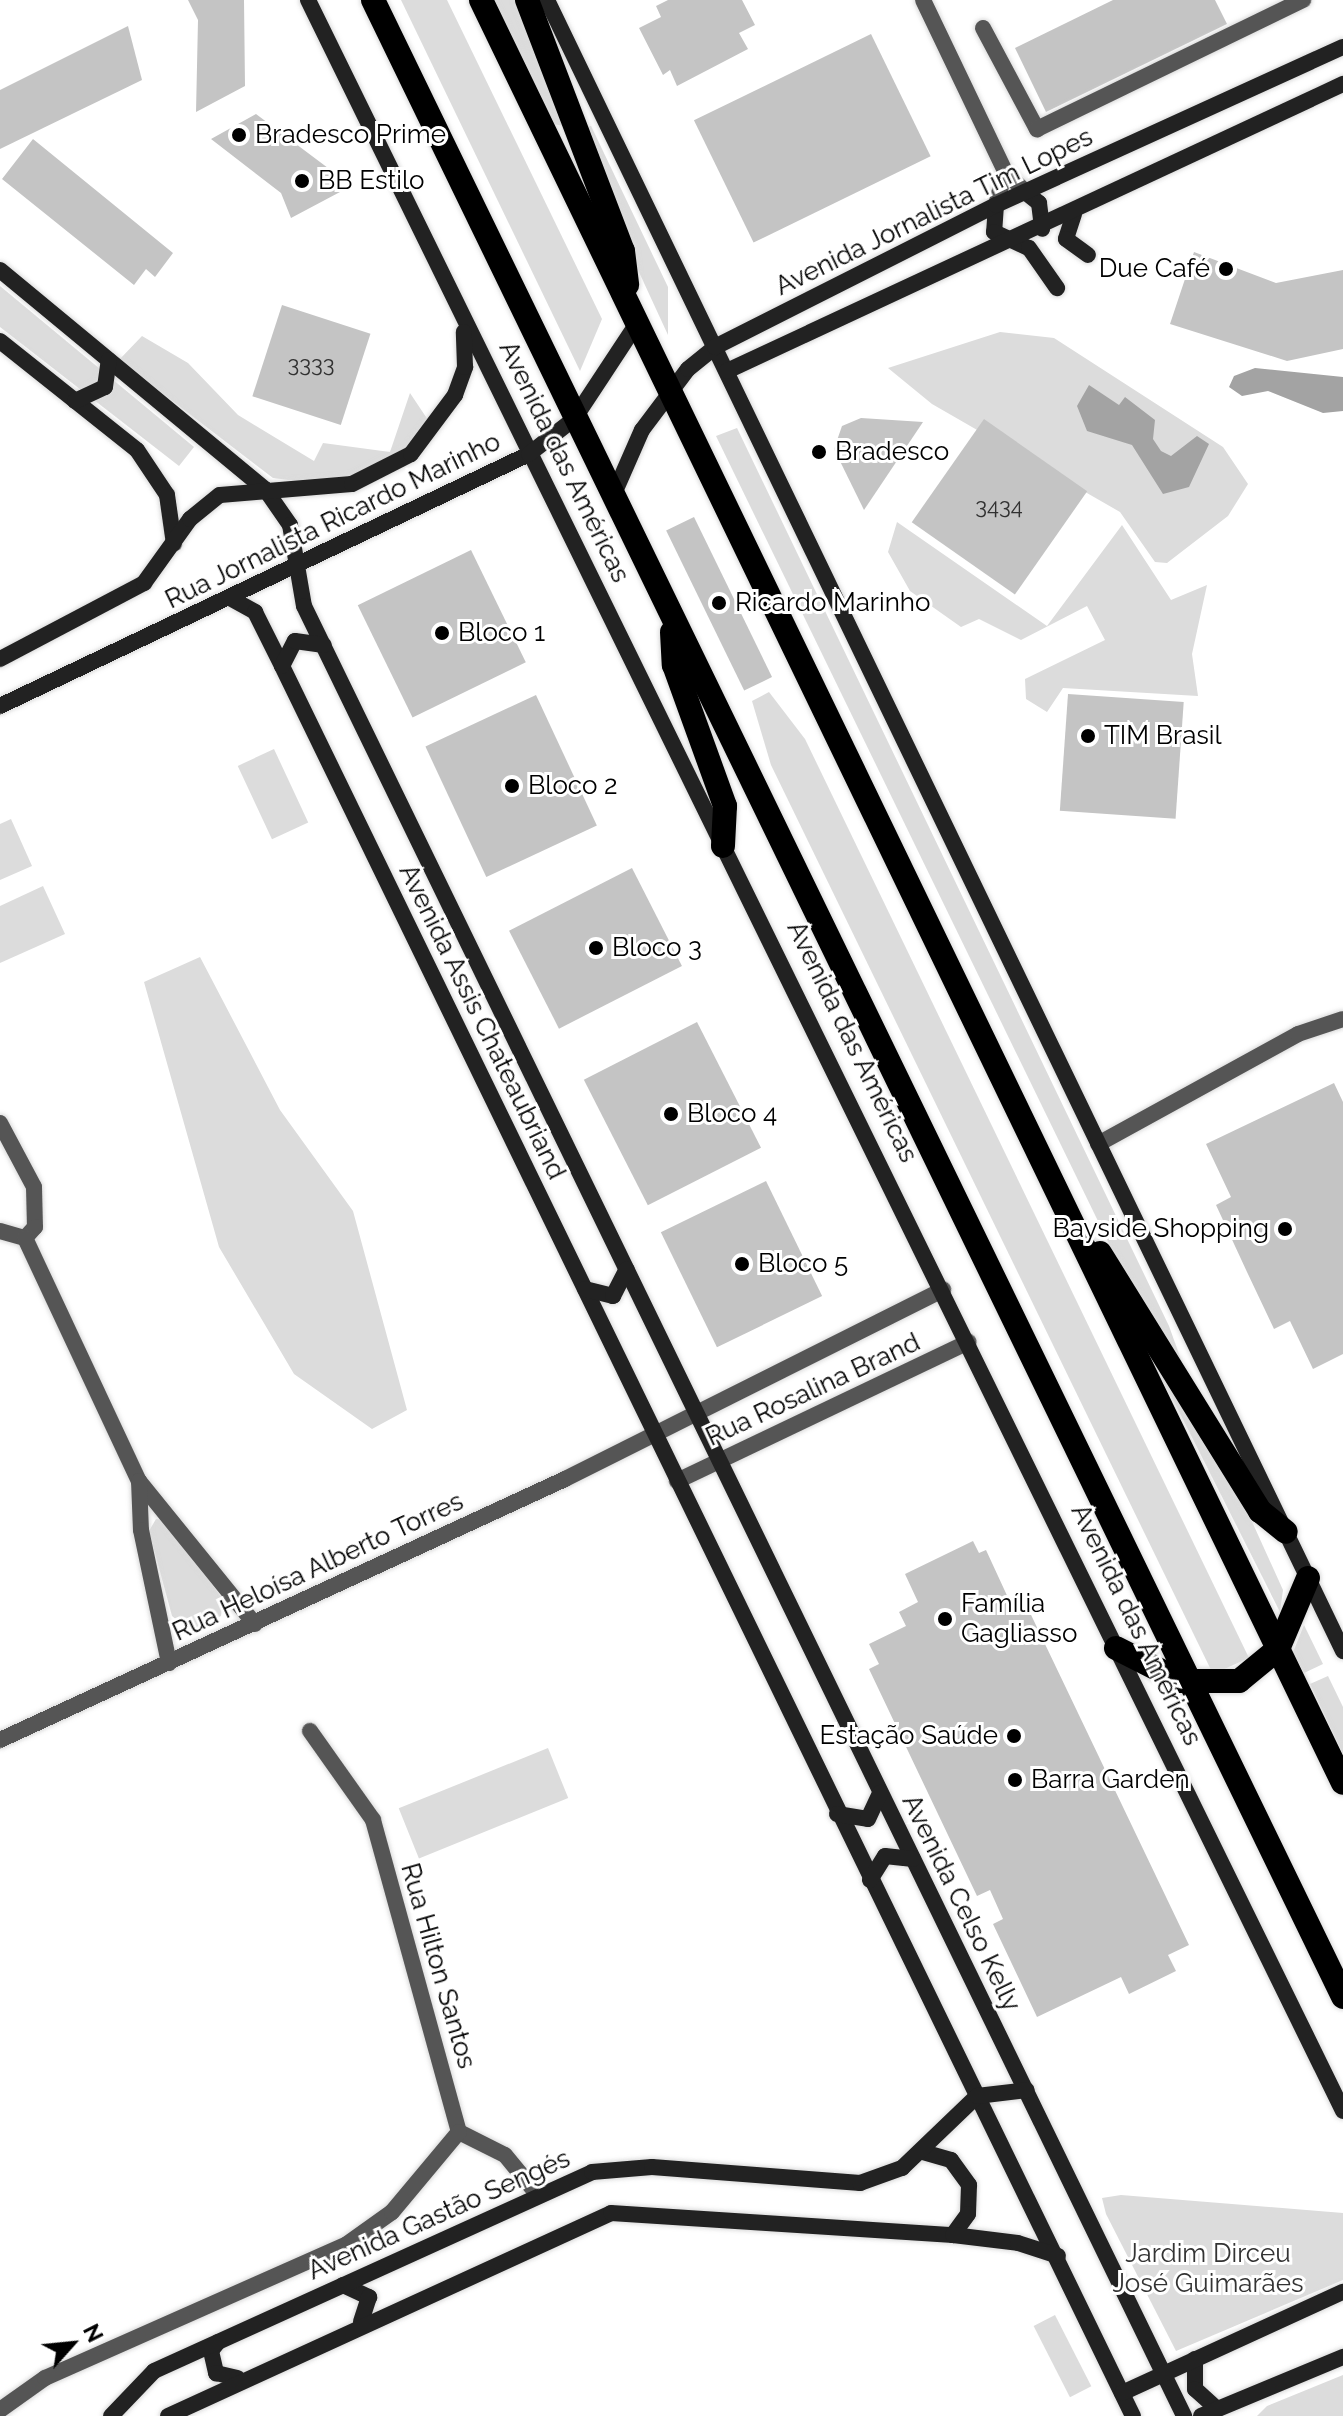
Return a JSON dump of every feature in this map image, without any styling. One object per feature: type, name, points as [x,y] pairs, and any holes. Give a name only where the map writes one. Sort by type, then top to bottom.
[{"type":"highway","name":"Avenida das Américas","points":[[373,0],[1343,1997]]},
{"type":"highway","points":[[481,0],[1343,1783]]},
{"type":"highway","points":[[527,0],[623,251],[632,311]]},
{"type":"highway","points":[[671,617],[674,665],[725,806],[723,846]]},
{"type":"highway","points":[[1079,1236],[1123,1286],[1260,1511],[1286,1532]]},
{"type":"highway","points":[[1116,1648],[1155,1673],[1190,1684],[1239,1681],[1278,1649],[1308,1578]]},
{"type":"street","name":"Avenida das Américas","points":[[308,0],[462,319],[969,1342],[1343,2111]]},
{"type":"street","points":[[547,0],[1343,1651]]},
{"type":"street","points":[[923,0],[1005,171],[1039,203],[1042,229]]},
{"type":"street","points":[[983,28],[1037,129],[1303,0]]},
{"type":"street","name":"Avenida Jornalista Tim Lopes","points":[[613,496],[642,430],[671,389],[715,347],[996,205],[1343,47]]},
{"type":"street","name":"Avenida Jornalista Tim Lopes","points":[[727,371],[817,328],[1014,243],[1343,84]]},
{"type":"street","points":[[1005,171],[996,205],[994,232],[1042,260],[1057,288]]},
{"type":"street","points":[[1074,214],[1066,239],[1088,255]]},
{"type":"street","name":"Avenida Assis Chateaubriand","points":[[0,270],[265,489],[290,525],[296,564],[324,645],[696,1411]]},
{"type":"street","points":[[802,303],[817,328]]},
{"type":"street","name":"Rua Jornalista Ricardo Marinho","points":[[0,706],[529,454],[574,419],[632,311]]},
{"type":"street","name":"Rua Jornalista Ricardo Marinho","points":[[0,659],[128,594],[220,495],[352,484],[411,454],[439,424],[462,379],[462,319]]},
{"type":"street","points":[[0,341],[75,401],[155,474],[167,495],[174,544]]},
{"type":"street","points":[[75,401],[105,387],[109,360]]},
{"type":"street","name":"Avenida Assis Chateaubriand","points":[[230,598],[255,612],[677,1481]]},
{"type":"street","points":[[282,666],[295,641],[324,645]]},
{"type":"street","points":[[1098,1144],[1298,1034],[1343,1019]]},
{"type":"street","points":[[0,1123],[34,1187],[35,1227],[25,1238]]},
{"type":"street","points":[[0,1231],[25,1238],[139,1481],[255,1624]]},
{"type":"street","points":[[585,1289],[613,1296],[627,1269]]},
{"type":"street","name":"Rua Rosalina Brand","points":[[654,1433],[943,1290]]},
{"type":"street","name":"Rua Rosalina Brand","points":[[677,1481],[969,1342]]},
{"type":"street","name":"Avenida Celso Kelly","points":[[696,1411],[1184,2416]]},
{"type":"street","name":"Rua Heloísa Alberto Torres","points":[[0,1740],[255,1624],[654,1433]]},
{"type":"street","points":[[139,1481],[141,1530],[169,1663]]},
{"type":"street","points":[[677,1481],[837,1814],[1058,2256],[1133,2416]]},
{"type":"street","name":"Rua Hilton Santos","points":[[310,1731],[373,1820],[459,2132]]},
{"type":"street","points":[[837,1814],[868,1819],[880,1793]]},
{"type":"street","points":[[870,1880],[885,1856],[913,1859]]},
{"type":"street","points":[[977,2096],[1027,2090]]},
{"type":"street","name":"Avenida Gastão Sengés","points":[[111,2416],[154,2371],[537,2194],[621,2167],[860,2183],[923,2152],[977,2096]]},
{"type":"street","points":[[0,2410],[45,2378],[347,2244],[392,2212],[459,2132],[505,2155],[537,2194]]},
{"type":"street","points":[[923,2152],[951,2160],[969,2185],[968,2214],[953,2235]]},
{"type":"street","points":[[168,2416],[237,2378],[611,2213],[953,2235],[1018,2243],[1058,2256]]},
{"type":"street","points":[[343,2285],[369,2297],[360,2324]]},
{"type":"street","points":[[1122,2393],[1343,2292]]},
{"type":"street","points":[[218,2342],[211,2363],[216,2373],[237,2378]]},
{"type":"street","points":[[1201,2416],[1343,2357]]},
{"type":"street","points":[[1195,2359],[1195,2389],[1217,2409]]},
{"type":"green space","points":[[401,0],[447,0],[602,319],[580,371]]},
{"type":"green space","points":[[494,0],[516,0],[564,126],[553,124]]},
{"type":"green space","points":[[591,126],[668,287],[668,335],[591,168],[582,128]]},
{"type":"green space","points":[[0,286],[194,447],[179,466],[0,327]]},
{"type":"green space","points":[[1000,332],[1054,338],[1223,447],[1248,484],[1228,516],[1167,563],[1155,562],[1120,512],[932,404],[888,368]]},
{"type":"green space","points":[[142,336],[188,363],[238,415],[314,461],[323,443],[390,452],[410,393],[430,423],[406,451],[349,477],[312,483],[273,478],[119,360]]},
{"type":"green space","points":[[737,428],[1169,1326],[1190,1385],[1151,1330],[716,436]]},
{"type":"green space","points":[[897,522],[1047,626],[1122,525],[1171,600],[1207,585],[1192,654],[1198,696],[1063,688],[1047,712],[1026,699],[1025,679],[1105,640],[1087,606],[1021,640],[979,619],[961,627],[910,591],[888,552]]},
{"type":"green space","points":[[769,692],[805,739],[1249,1658],[1213,1674],[771,765],[752,701]]},
{"type":"green space","points":[[274,749],[308,822],[272,839],[238,766]]},
{"type":"green space","points":[[11,819],[32,866],[0,880],[0,824]]},
{"type":"green space","points":[[43,886],[65,934],[0,963],[0,906]]},
{"type":"green space","points":[[200,957],[280,1110],[353,1211],[407,1410],[372,1429],[294,1374],[219,1247],[144,982]]},
{"type":"green space","points":[[1151,1356],[1244,1504],[1283,1590],[1280,1612]]},
{"type":"green space","points":[[156,1519],[168,1521],[223,1600],[221,1616],[191,1632],[172,1616],[149,1531]]},
{"type":"green space","points":[[1304,1625],[1323,1664],[1304,1673],[1293,1652]]},
{"type":"green space","points":[[1328,1676],[1343,1707],[1343,1754],[1310,1684]]},
{"type":"green space","points":[[548,1748],[568,1798],[419,1858],[399,1808]]},
{"type":"green space","name":"Jardim Dirceu José Guimarães","points":[[1121,2195],[1343,2213],[1343,2280],[1176,2351],[1106,2214],[1102,2198]]},
{"type":"green space","points":[[1055,2315],[1091,2386],[1070,2397],[1034,2326]]},
{"type":"green space","points":[[1343,2375],[1343,2416],[1257,2416],[1267,2406]]},
{"type":"shaded area","points":[[1255,368],[1343,377],[1343,411],[1323,413],[1268,391],[1242,396],[1229,387],[1234,376]]},
{"type":"shaded area","points":[[1089,385],[1119,405],[1125,397],[1155,420],[1153,439],[1161,451],[1171,456],[1197,436],[1209,444],[1189,487],[1163,494],[1132,445],[1087,431],[1077,406]]},
{"type":"building","points":[[188,0],[244,0],[245,86],[196,112],[198,20]]},
{"type":"building","points":[[668,0],[742,0],[755,25],[739,33],[748,49],[677,86],[670,70],[663,75],[639,28],[661,17],[656,6]]},
{"type":"building","points":[[1113,0],[1215,0],[1227,24],[1046,112],[1015,48]]},
{"type":"building","points":[[128,26],[142,80],[0,149],[0,90]]},
{"type":"building","points":[[871,34],[931,156],[754,243],[694,120]]},
{"type":"building","points":[[256,114],[328,168],[340,192],[291,218],[281,193],[211,139]]},
{"type":"building","points":[[33,139],[173,253],[155,277],[146,269],[134,285],[2,179]]},
{"type":"building","points":[[1194,252],[1276,283],[1343,270],[1343,349],[1287,361],[1170,324]]},
{"type":"building","points":[[282,305],[370,334],[341,425],[252,396]]},
{"type":"building","name":"Bradesco","points":[[861,418],[923,422],[864,510],[834,449],[842,426]]},
{"type":"building","points":[[984,419],[1087,491],[1015,594],[912,522]]},
{"type":"building","name":"Ricardo Marinho","points":[[694,517],[772,677],[744,691],[666,531]]},
{"type":"building","name":"Bloco 1","points":[[471,550],[526,662],[413,718],[358,605]]},
{"type":"building","points":[[1068,694],[1184,702],[1176,819],[1060,811]]},
{"type":"building","name":"Bloco 2","points":[[536,695],[597,826],[486,877],[425,747]]},
{"type":"building","name":"Bloco 3","points":[[632,868],[682,966],[559,1029],[509,931]]},
{"type":"building","name":"Bloco 4","points":[[697,1022],[761,1148],[648,1205],[584,1080]]},
{"type":"building","name":"Bayside Shopping","points":[[1334,1083],[1343,1102],[1343,1354],[1313,1369],[1290,1321],[1274,1329],[1216,1205],[1231,1197],[1206,1144]]},
{"type":"building","name":"Bloco 5","points":[[766,1181],[822,1296],[717,1347],[661,1232]]},
{"type":"building","name":"Barra Garden","points":[[973,1541],[979,1553],[986,1550],[1010,1602],[1022,1596],[1189,1945],[1168,1955],[1176,1971],[1129,1994],[1121,1977],[1037,2017],[993,1924],[1003,1919],[990,1890],[977,1896],[869,1669],[879,1664],[869,1644],[906,1626],[899,1612],[918,1602],[905,1574]]},
{"type":"place","name":"Bradesco Prime","points":[[239,135]]},
{"type":"place","name":"BB Estilo","points":[[302,181]]},
{"type":"place","name":"Due Café","points":[[1226,269]]},
{"type":"place","name":"Bradesco","points":[[819,452]]},
{"type":"place","name":"Ricardo Marinho","points":[[719,603]]},
{"type":"place","name":"Bloco 1","points":[[442,633]]},
{"type":"place","name":"TIM Brasil","points":[[1088,736]]},
{"type":"place","name":"Bloco 2","points":[[512,786]]},
{"type":"place","name":"Bloco 3","points":[[596,948]]},
{"type":"place","name":"Bloco 4","points":[[671,1114]]},
{"type":"place","name":"Bayside Shopping","points":[[1285,1229]]},
{"type":"place","name":"Bloco 5","points":[[742,1264]]},
{"type":"place","name":"Família Gagliasso","points":[[945,1619]]},
{"type":"place","name":"Estação Saúde","points":[[1014,1736]]},
{"type":"place","name":"Barra Garden","points":[[1015,1780]]}]
